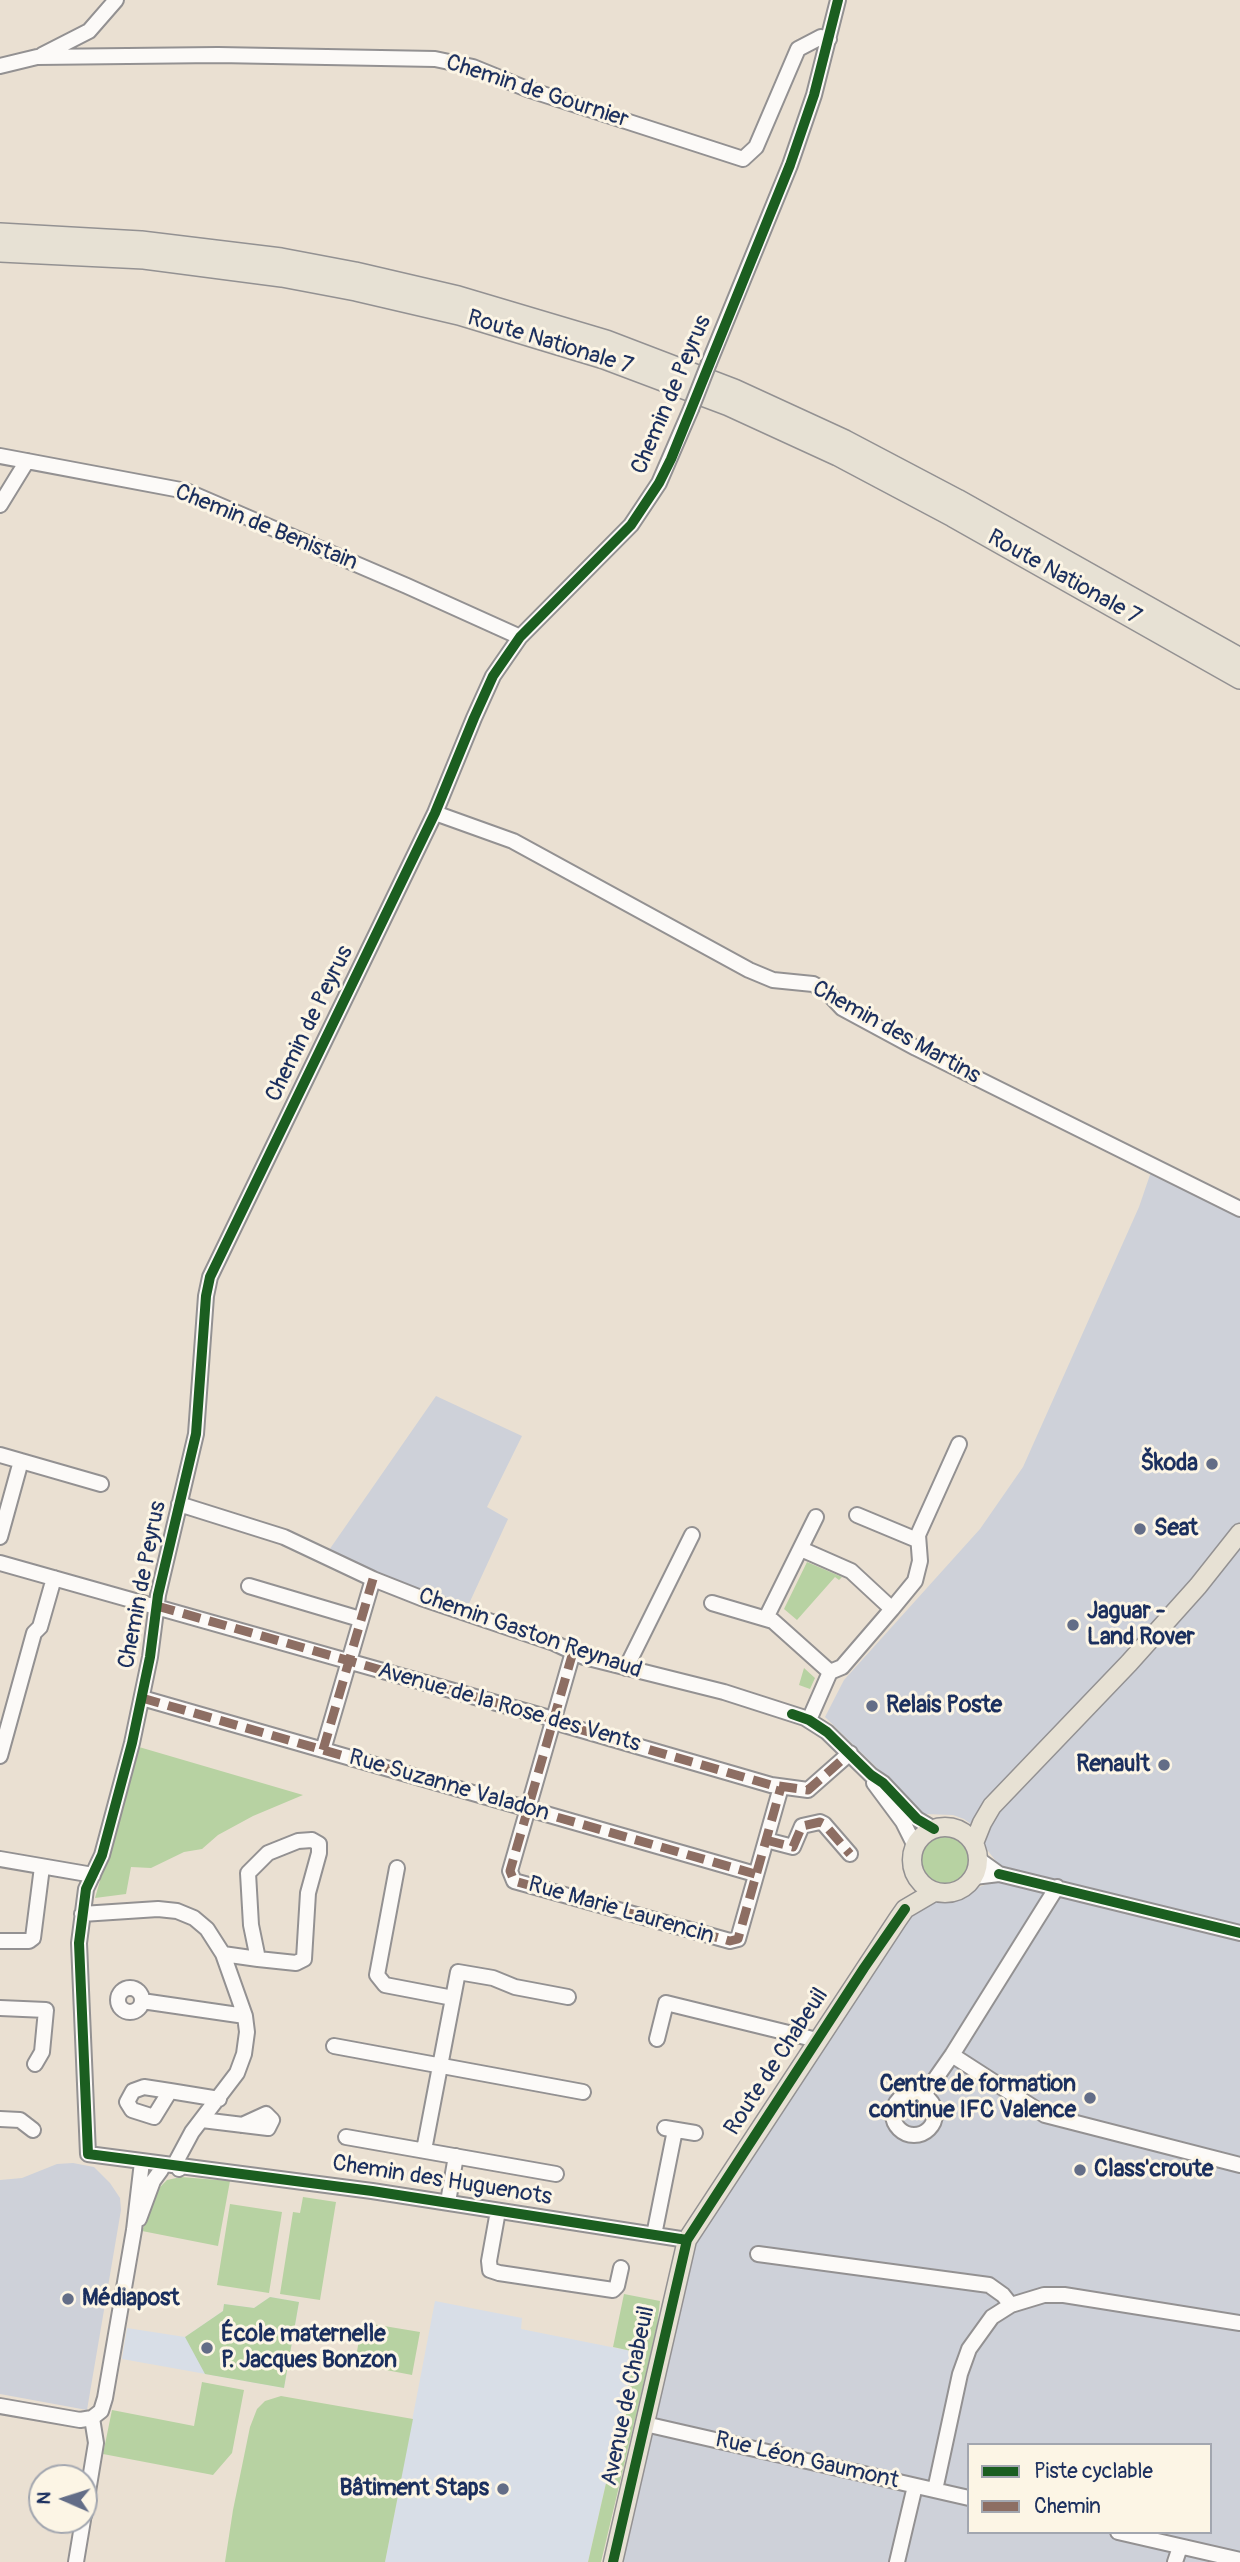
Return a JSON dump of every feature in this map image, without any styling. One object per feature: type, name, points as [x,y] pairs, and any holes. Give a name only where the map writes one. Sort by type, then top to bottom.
[{"type":"highway","name":"Route Nationale 7","points":[[0,234],[141,242],[281,259],[458,297],[607,341],[734,390],[845,440],[1240,659]]},
{"type":"highway","name":"Route Nationale 7","points":[[0,251],[144,258],[282,276],[460,314],[604,358],[729,405],[838,456],[953,516],[1240,678]]},
{"type":"main road","points":[[976,1851],[958,1829],[934,1829],[920,1838],[915,1846],[912,1855],[915,1875],[926,1888],[934,1892],[957,1891],[969,1883],[974,1877],[982,1823],[992,1807],[1198,1586],[1240,1533]]},
{"type":"main road","points":[[958,1829],[992,1807]]},
{"type":"main road","name":"Route de Chabeuil","points":[[687,2240],[905,1909],[915,1875]]},
{"type":"main road","name":"Route de Chabeuil","points":[[905,1909],[934,1892]]},
{"type":"main road","name":"Avenue de Chabeuil","points":[[613,2562],[687,2240]]},
{"type":"street","points":[[37,57],[89,31],[116,0]]},
{"type":"street","name":"Chemin de Peyrus","points":[[88,2154],[79,1943],[82,1914],[86,1889],[102,1855],[142,1698],[157,1606],[195,1434],[206,1296],[210,1277],[435,813],[493,676],[520,637],[631,525],[659,483],[790,165],[814,95],[838,0]]},
{"type":"street","name":"Chemin de Gournier","points":[[0,66],[37,57],[218,55],[435,59],[473,66],[527,89],[743,159],[756,147],[798,49],[821,37],[829,39]]},
{"type":"street","name":"Chemin de Benistain","points":[[0,456],[186,491],[520,637]]},
{"type":"street","points":[[0,505],[27,461]]},
{"type":"street","name":"Chemin des Martins","points":[[435,813],[513,842],[749,970],[773,980],[813,984],[826,991],[842,1008],[916,1048],[1240,1209]]},
{"type":"street","points":[[809,1720],[830,1672],[842,1667],[911,1588],[920,1560],[917,1541],[959,1444]]},
{"type":"street","points":[[0,1455],[102,1484]]},
{"type":"street","points":[[0,1537],[21,1461]]},
{"type":"street","name":"Chemin Gaston Reynaud","points":[[179,1504],[284,1537],[373,1579],[573,1652],[724,1692],[809,1720],[827,1732],[871,1775],[883,1783],[917,1819],[934,1829]]},
{"type":"street","points":[[857,1515],[917,1541]]},
{"type":"street","points":[[766,1618],[816,1517]]},
{"type":"street","points":[[626,1668],[692,1535]]},
{"type":"street","points":[[801,1549],[851,1572],[892,1609]]},
{"type":"street","name":"Avenue de la Rose des Vents","points":[[0,1563],[546,1717],[554,1722],[781,1787],[808,1790],[850,1753]]},
{"type":"street","points":[[0,1756],[34,1633],[40,1627],[54,1578]]},
{"type":"street","points":[[323,1750],[373,1579]]},
{"type":"street","points":[[249,1586],[360,1619]]},
{"type":"street","points":[[712,1603],[773,1621],[830,1672]]},
{"type":"street","name":"Rue Marie Laurencin","points":[[573,1652],[510,1871],[514,1881],[730,1941],[738,1939],[781,1787]]},
{"type":"street","name":"Rue Suzanne Valadon","points":[[142,1698],[755,1874]]},
{"type":"street","name":"Chemin Gaston Reynaud","points":[[871,1775],[876,1788],[903,1822],[915,1846]]},
{"type":"street","points":[[765,1840],[792,1853],[802,1826],[820,1822],[850,1854]]},
{"type":"street","points":[[223,1954],[258,1959],[296,1963],[304,1959],[308,1893],[319,1853],[319,1844],[312,1840],[298,1841],[268,1853],[248,1873],[251,1925],[258,1959]]},
{"type":"street","points":[[976,1851],[999,1874]]},
{"type":"street","points":[[0,1859],[93,1875]]},
{"type":"street","points":[[0,1941],[29,1941],[33,1938],[42,1867]]},
{"type":"street","points":[[397,1868],[377,1975],[385,1985],[453,1998]]},
{"type":"street","points":[[974,1877],[999,1874],[1240,1933]]},
{"type":"street","points":[[924,2095],[1056,1887]]},
{"type":"street","points":[[82,1914],[177,1910],[194,1918],[206,1929],[223,1954],[245,2016],[247,2032],[244,2054],[237,2073],[192,2132],[182,2167]]},
{"type":"street","points":[[424,2150],[458,1972],[568,1997]]},
{"type":"street","points":[[142,2001],[245,2016]]},
{"type":"street","points":[[657,2039],[666,2004],[817,2040]]},
{"type":"street","points":[[0,2008],[46,2010],[43,2052],[35,2064]]},
{"type":"street","points":[[334,2046],[583,2092]]},
{"type":"street","points":[[951,2056],[1045,2115],[1240,2165]]},
{"type":"street","points":[[170,2091],[219,2099]]},
{"type":"street","points":[[0,2119],[20,2120],[33,2130]]},
{"type":"street","points":[[202,2120],[242,2125]]},
{"type":"street","points":[[654,2235],[670,2129],[695,2133]]},
{"type":"street","points":[[346,2137],[556,2174]]},
{"type":"street","name":"Chemin des Huguenots","points":[[88,2154],[151,2168],[182,2167],[447,2202],[687,2240]]},
{"type":"street","points":[[447,2202],[456,2156]]},
{"type":"street","points":[[0,2406],[80,2420],[92,2418],[101,2411],[134,2230],[151,2168]]},
{"type":"street","points":[[134,2230],[151,2168]]},
{"type":"street","points":[[498,2211],[489,2261],[490,2270],[612,2290],[617,2286],[621,2268]]},
{"type":"street","points":[[758,2254],[989,2285],[1011,2305]]},
{"type":"street","points":[[935,2490],[960,2374],[969,2349],[992,2317],[1011,2305],[1044,2295],[1063,2295],[1240,2323]]},
{"type":"street","points":[[92,2418],[96,2443],[93,2464]]},
{"type":"street","name":"Rue Léon Gaumont","points":[[645,2424],[967,2498]]},
{"type":"street","points":[[897,2562],[915,2486]]},
{"type":"street","points":[[76,2562],[81,2534]]},
{"type":"street","points":[[1126,2534],[1240,2560]]},
{"type":"street","points":[[1175,2562],[1181,2547]]},
{"type":"shaded area","points":[[1153,1166],[1240,1208],[1240,2562],[616,2562],[689,2248],[903,1918],[927,1900],[947,1900],[987,1884],[995,1860],[985,1847],[983,1833],[964,1819],[953,1815],[924,1814],[825,1717],[844,1680],[980,1529],[1023,1467],[1139,1207]]},
{"type":"shaded area","points":[[436,1396],[522,1436],[487,1507],[508,1519],[467,1608],[423,1597],[327,1553]]},
{"type":"shaded area","points":[[73,2163],[94,2167],[120,2198],[121,2210],[87,2410],[0,2394],[0,2180],[22,2178],[57,2164]]},
{"type":"shaded area","name":"École maternelle P. Jacques Bonzon","points":[[270,2297],[299,2302],[284,2388],[122,2359],[127,2328],[185,2337],[223,2311],[224,2304],[254,2308]]},
{"type":"shaded area","points":[[435,2301],[522,2318],[521,2329],[636,2352],[588,2562],[385,2562]]},
{"type":"green space","points":[[807,1562],[842,1577],[839,1580],[835,1577],[797,1620],[784,1609]]},
{"type":"green space","points":[[804,1668],[815,1678],[810,1689],[799,1685]]},
{"type":"green space","points":[[139,1747],[303,1795],[253,1816],[218,1835],[202,1849],[184,1852],[151,1868],[131,1867],[126,1894],[95,1898]]},
{"type":"green space","points":[[944,1833],[963,1841],[971,1860],[963,1879],[944,1887],[925,1879],[917,1860],[925,1841]]},
{"type":"green space","points":[[181,2177],[230,2181],[218,2246],[142,2231],[160,2187],[167,2180]]},
{"type":"green space","points":[[303,2197],[336,2202],[320,2300],[280,2294],[293,2212],[300,2213]]},
{"type":"green space","points":[[230,2204],[282,2212],[269,2293],[217,2285]]},
{"type":"green space","points":[[624,2294],[660,2301],[657,2327],[601,2562],[588,2562],[636,2352],[613,2347]]},
{"type":"green space","name":"École maternelle P. Jacques Bonzon","points":[[270,2297],[299,2302],[284,2388],[205,2374],[185,2337],[223,2311],[224,2304],[254,2308]]},
{"type":"green space","points":[[366,2323],[420,2332],[412,2375],[355,2364],[361,2327]]},
{"type":"green space","points":[[202,2382],[244,2390],[232,2453],[213,2475],[103,2454],[112,2410],[194,2426]]},
{"type":"green space","points":[[281,2396],[413,2419],[385,2562],[225,2562],[250,2427],[257,2409],[265,2401]]},
{"type":"marked path","points":[[323,1750],[373,1579]]},
{"type":"marked path","points":[[157,1606],[546,1717],[554,1722],[771,1785],[808,1790],[850,1753]]},
{"type":"marked path","points":[[573,1652],[510,1871],[514,1881],[730,1941],[738,1939],[781,1787]]},
{"type":"marked path","points":[[142,1698],[755,1874]]},
{"type":"marked path","points":[[766,1840],[793,1847],[802,1826],[820,1822],[850,1854]]},
{"type":"cycle path","points":[[687,2240],[372,2191],[88,2154],[79,1943],[86,1889],[102,1855],[132,1743],[150,1657],[158,1595],[196,1434],[206,1296],[210,1277],[435,813],[493,676],[520,637],[631,525],[659,483],[671,459],[790,165],[814,95],[838,0]]},
{"type":"cycle path","points":[[792,1714],[809,1720],[827,1732],[871,1775],[883,1783],[917,1819],[934,1829]]},
{"type":"cycle path","points":[[999,1874],[1240,1933]]},
{"type":"cycle path","points":[[613,2562],[687,2240],[905,1909]]},
{"type":"place","name":"Škoda","points":[[1212,1464]]},
{"type":"place","name":"Seat","points":[[1140,1529]]},
{"type":"place","name":"Jaguar - Land Rover","points":[[1073,1625]]},
{"type":"place","name":"Relais Poste","points":[[872,1706]]},
{"type":"place","name":"Renault","points":[[1164,1765]]},
{"type":"place","name":"Centre de formation continue IFC Valence","points":[[1090,2098]]},
{"type":"place","name":"Class'croute","points":[[1080,2170]]},
{"type":"place","name":"Médiapost","points":[[68,2299]]},
{"type":"place","name":"École maternelle P. Jacques Bonzon","points":[[207,2348]]},
{"type":"place","name":"Bâtiment Staps","points":[[503,2489]]}]
